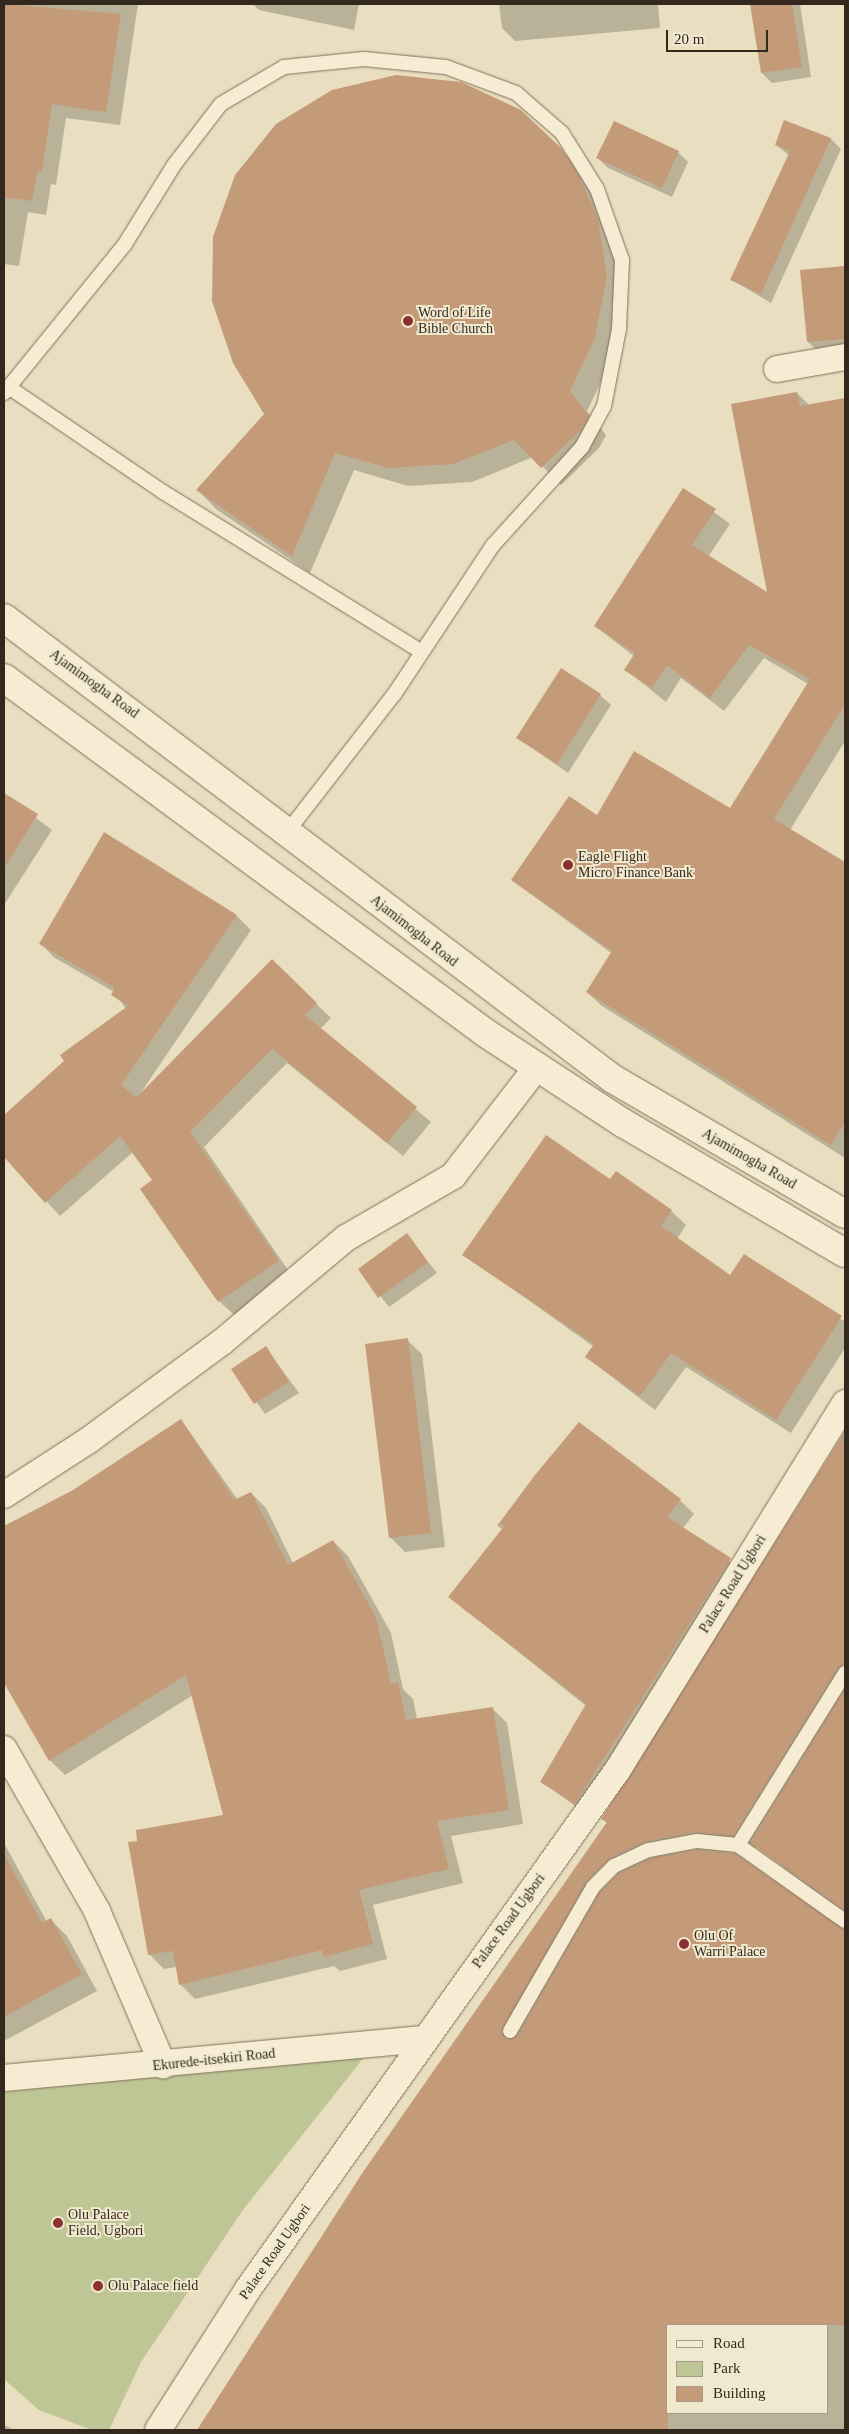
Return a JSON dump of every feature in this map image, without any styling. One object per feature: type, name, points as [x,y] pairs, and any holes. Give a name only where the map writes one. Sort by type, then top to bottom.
[{"type":"main road","name":"Ajamimogha Road","points":[[4,618],[288,832],[453,962],[613,1079],[845,1214]]},
{"type":"main road","points":[[4,678],[308,906],[537,1067],[622,1123],[845,1253]]},
{"type":"street","points":[[777,368],[845,357]]},
{"type":"street","points":[[4,1495],[89,1440],[222,1342],[346,1238],[454,1176],[537,1067]]},
{"type":"street","name":"Palace Road Ugbori","points":[[158,2430],[248,2289],[617,1770],[845,1403]]},
{"type":"street","points":[[4,1749],[97,1911],[163,2065]]},
{"type":"street","name":"Ekurede-itsekiri Road","points":[[4,2078],[163,2065],[424,2039]]},
{"type":"lane","points":[[288,832],[422,652],[493,545],[582,447],[604,406],[619,329],[622,260],[597,189],[562,133],[516,93],[446,67],[364,59],[284,67],[221,104],[174,165],[125,244],[7,390],[163,492],[422,652]]},
{"type":"lane","points":[[738,1845],[845,1673]]},
{"type":"lane","points":[[510,2031],[593,1887],[614,1866],[649,1850],[697,1841],[738,1845],[845,1921]]},
{"type":"green space","name":"Olu Palace field","points":[[369,2051],[243,2210],[141,2362],[109,2430],[92,2430],[39,2410],[4,2379],[4,2092]]},
{"type":"building","points":[[4,4],[121,14],[106,112],[52,104],[42,171],[38,170],[32,201],[4,197]]},
{"type":"building","points":[[750,4],[792,4],[802,67],[761,73]]},
{"type":"building","name":"Word of Life Bible Church","points":[[396,75],[461,82],[521,110],[562,149],[579,176],[598,219],[607,277],[594,340],[570,391],[589,416],[581,430],[541,468],[514,440],[453,464],[389,468],[335,453],[292,556],[196,490],[264,414],[233,363],[212,301],[213,237],[235,175],[276,124],[332,90]]},
{"type":"building","points":[[784,120],[831,138],[761,294],[730,280],[790,151],[775,145]]},
{"type":"building","points":[[614,121],[679,151],[662,188],[596,158]]},
{"type":"building","points":[[845,266],[845,339],[807,342],[800,270]]},
{"type":"building","points":[[797,392],[800,406],[845,398],[845,704],[774,819],[845,862],[845,1122],[831,1145],[586,992],[612,951],[511,880],[569,796],[597,815],[634,751],[730,808],[810,679],[749,645],[710,698],[667,665],[652,688],[624,670],[635,653],[594,626],[683,488],[716,509],[692,545],[767,592],[731,404]]},
{"type":"building","points":[[561,668],[601,694],[557,764],[516,738]]},
{"type":"building","points":[[4,793],[38,814],[4,868]]},
{"type":"building","points":[[104,832],[237,915],[121,1085],[136,1098],[272,959],[317,1003],[305,1015],[417,1107],[387,1143],[272,1049],[190,1132],[279,1261],[218,1302],[140,1189],[152,1180],[120,1136],[45,1203],[4,1157],[4,1115],[64,1061],[60,1055],[128,1006],[111,995],[115,988],[39,944]]},
{"type":"building","points":[[546,1135],[610,1179],[616,1171],[672,1210],[661,1226],[730,1275],[744,1254],[842,1316],[776,1420],[671,1353],[640,1396],[585,1357],[594,1344],[462,1255]]},
{"type":"building","points":[[407,1233],[428,1262],[378,1298],[358,1269]]},
{"type":"building","points":[[408,1338],[431,1533],[389,1538],[365,1344]]},
{"type":"building","points":[[266,1346],[289,1382],[254,1404],[231,1369]]},
{"type":"building","points":[[181,1419],[234,1500],[251,1492],[288,1565],[333,1540],[376,1617],[391,1684],[398,1682],[406,1720],[493,1707],[509,1810],[437,1821],[449,1869],[359,1890],[373,1944],[323,1957],[322,1950],[179,1985],[173,1951],[148,1955],[128,1842],[137,1841],[136,1830],[223,1815],[186,1675],[49,1761],[4,1683],[4,1526],[73,1490]]},
{"type":"building","points":[[579,1422],[681,1499],[667,1517],[731,1558],[575,1804],[540,1782],[586,1704],[448,1597],[505,1525],[497,1526],[535,1475]]},
{"type":"building","name":"Olu Of Warri Palace","points":[[845,1431],[845,1664],[838,1668],[733,1836],[696,1832],[647,1841],[610,1858],[587,1881],[501,2031],[506,2039],[518,2035],[600,1892],[619,1873],[652,1858],[697,1850],[735,1853],[845,1930],[845,2325],[666,2324],[666,2414],[668,2414],[668,2430],[197,2430],[363,2172],[607,1822],[601,1819]]},
{"type":"building","points":[[845,1689],[845,1910],[750,1843]]},
{"type":"building","points":[[4,1854],[42,1923],[51,1918],[82,1974],[4,2017]]},
{"type":"place","name":"Word of Life Bible Church","points":[[408,321]]},
{"type":"place","name":"Eagle Flight Micro Finance Bank","points":[[568,865]]},
{"type":"place","name":"Olu Of Warri Palace","points":[[684,1944]]},
{"type":"place","name":"Olu Palace Field, Ugbori","points":[[58,2223]]},
{"type":"place","name":"Olu Palace field","points":[[98,2286]]}]
